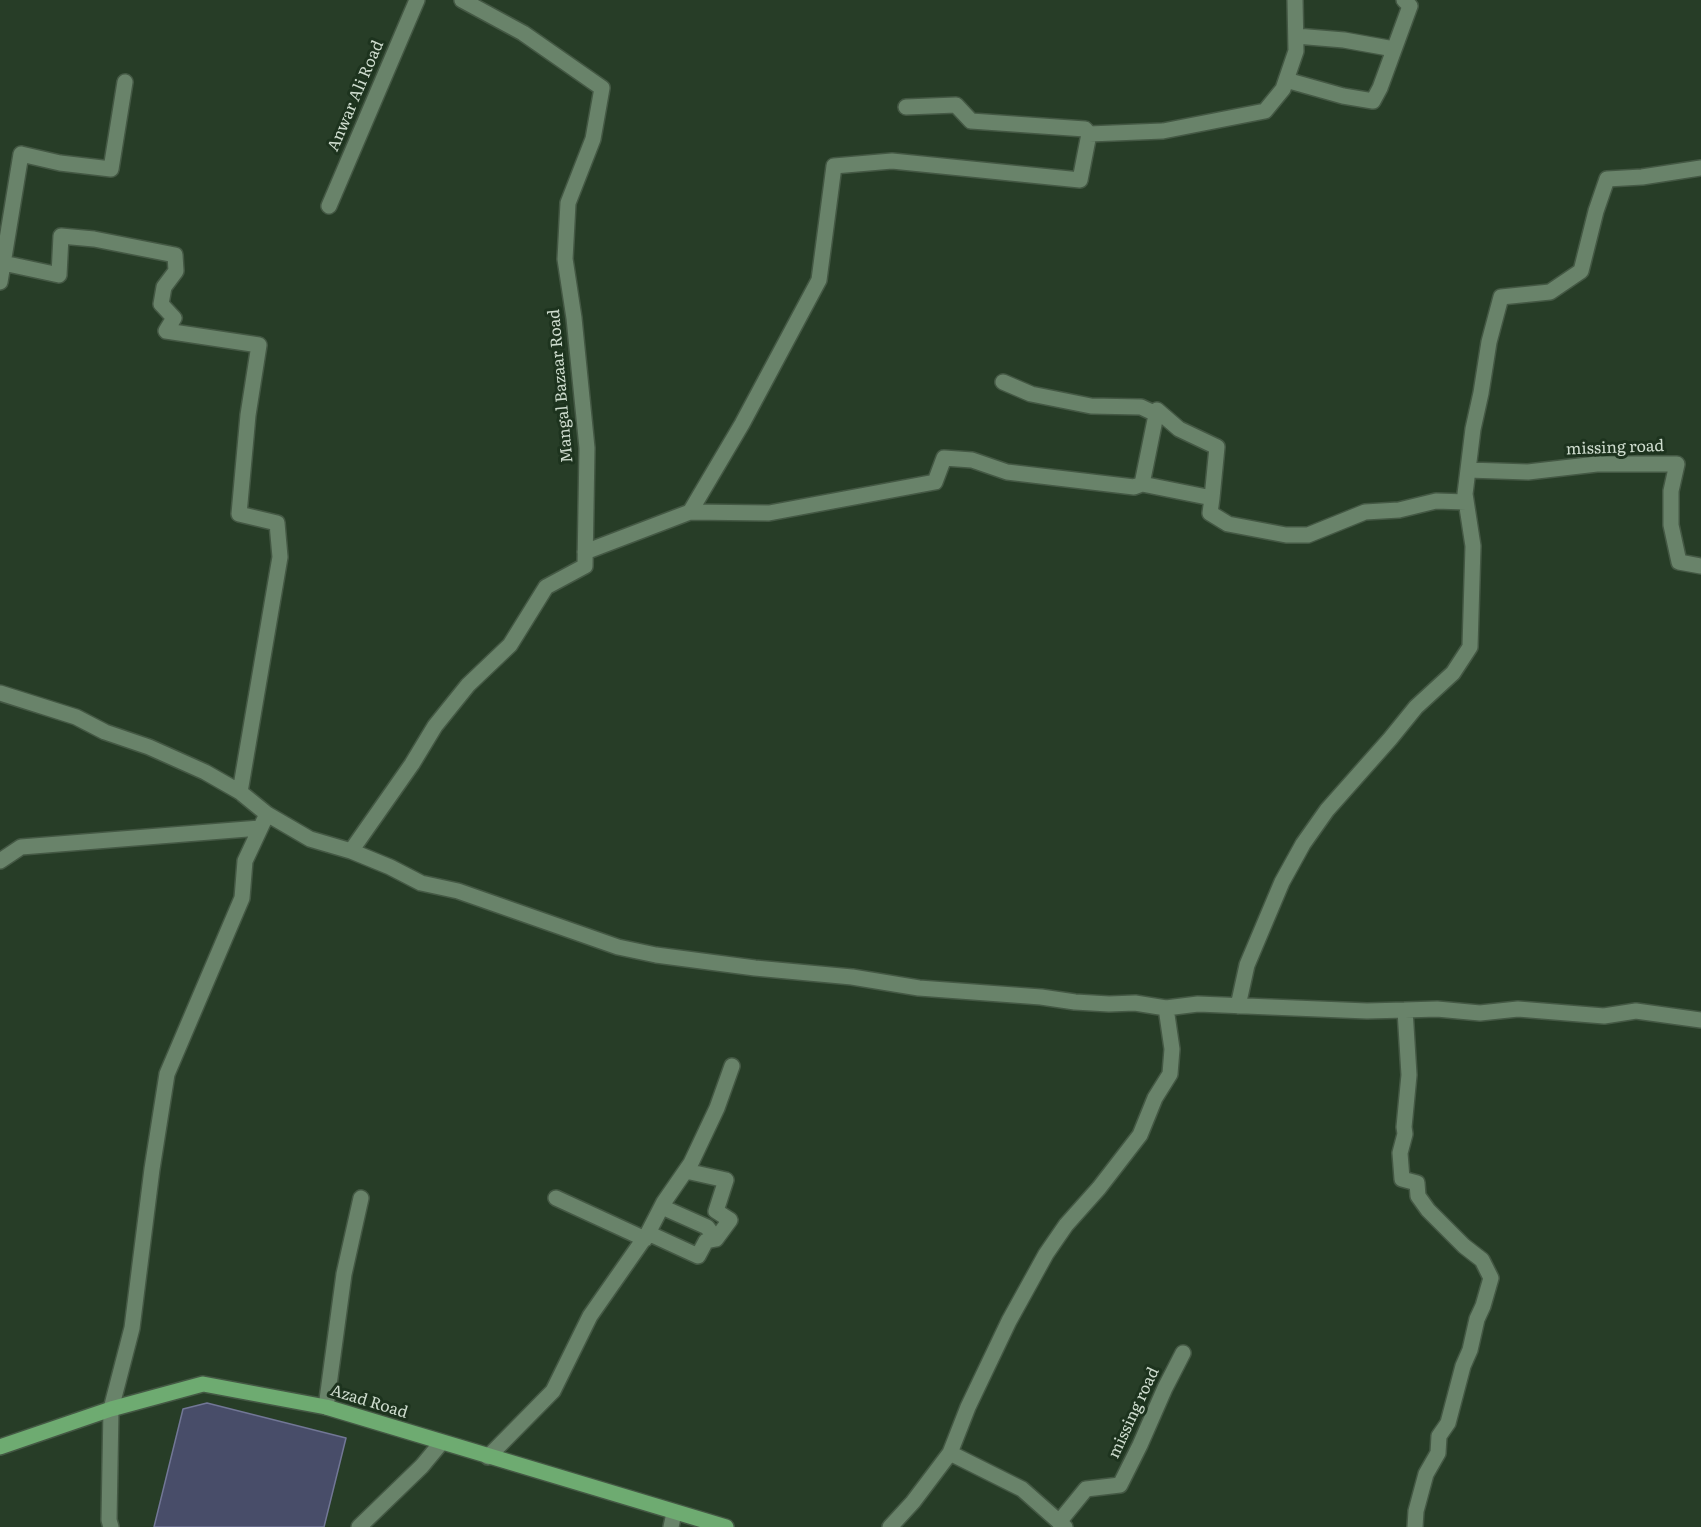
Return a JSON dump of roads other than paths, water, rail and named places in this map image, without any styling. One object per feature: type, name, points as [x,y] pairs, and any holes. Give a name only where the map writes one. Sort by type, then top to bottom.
[{"type":"main road","name":"Azad Road","points":[[0,1447],[111,1409],[203,1384],[326,1407],[488,1457],[673,1520],[726,1527]]},
{"type":"street","name":"Anwar Ali Road","points":[[329,206],[417,0]]},
{"type":"street","name":"Mangal Bazaar Road","points":[[462,0],[523,33],[602,88],[593,139],[568,203],[566,259],[587,448],[585,552]]},
{"type":"street","points":[[1089,134],[1163,131],[1265,111],[1283,89],[1296,51],[1294,0]]},
{"type":"street","points":[[1286,80],[1343,96],[1373,101],[1380,88],[1410,6],[1404,0]]},
{"type":"street","points":[[1296,36],[1344,40],[1394,49]]},
{"type":"street","points":[[0,282],[21,154],[60,163],[111,169],[126,82]]},
{"type":"street","points":[[690,512],[742,424],[819,280],[834,166],[892,161],[1080,180],[1089,134],[1085,129],[971,121],[956,105],[906,107]]},
{"type":"street","points":[[1238,1006],[1247,965],[1282,882],[1303,844],[1327,810],[1416,707],[1453,673],[1470,647],[1473,546],[1465,494],[1489,342],[1501,297],[1550,292],[1581,271],[1596,211],[1607,179],[1642,177],[1701,168]]},
{"type":"street","points":[[3,263],[59,275],[61,237],[94,239],[175,255],[176,271],[164,287],[161,304],[174,318],[166,331],[259,345],[248,414],[239,514],[278,523],[280,557],[240,792]]},
{"type":"street","points":[[1004,382],[1031,394],[1091,406],[1141,407],[1156,414]]},
{"type":"street","points":[[1142,484],[1157,410],[1179,429],[1217,447],[1210,513],[1228,524],[1286,535],[1308,535],[1365,512],[1399,510],[1436,501],[1466,502]]},
{"type":"street","points":[[351,851],[435,726],[468,685],[510,645],[546,587],[585,566],[585,552],[690,512],[769,513],[935,482],[944,458],[972,459],[1007,472],[1134,487],[1142,484],[1212,498]]},
{"type":"street","name":"missing road","points":[[1468,470],[1528,472],[1597,464],[1677,464],[1671,491],[1671,525],[1679,562],[1701,566]]},
{"type":"street","points":[[0,693],[76,717],[105,732],[149,747],[205,771],[240,792],[264,821]]},
{"type":"street","points":[[111,1527],[109,1520],[111,1409],[132,1328],[152,1168],[168,1074],[242,898],[245,861],[264,821]]},
{"type":"street","points":[[0,861],[21,847],[264,821],[309,839],[351,851],[421,883],[458,891],[618,947],[656,955],[755,968],[852,977],[919,988],[1041,997],[1075,1002],[1135,1003],[1166,1008],[1198,1004],[1367,1011],[1437,1009],[1479,1013],[1518,1009],[1604,1016],[1636,1011],[1701,1020]]},
{"type":"street","points":[[890,1527],[913,1502],[950,1453],[968,1407],[1009,1322],[1047,1254],[1066,1225],[1099,1188],[1140,1135],[1155,1098],[1170,1074],[1172,1049],[1166,1008]]},
{"type":"street","points":[[1405,1010],[1409,1075],[1405,1134],[1400,1153],[1402,1179],[1417,1183],[1418,1196],[1428,1210],[1464,1246],[1482,1260],[1491,1278],[1477,1319],[1470,1350],[1463,1366],[1448,1423],[1439,1437],[1438,1453],[1426,1474],[1416,1511],[1415,1527]]},
{"type":"street","points":[[488,1457],[553,1390],[590,1316],[647,1236],[662,1207],[691,1163],[717,1108],[732,1066]]},
{"type":"street","points":[[556,1198],[698,1256],[706,1241],[716,1239],[730,1220],[716,1211],[726,1180],[686,1171]]},
{"type":"street","points":[[326,1407],[344,1274],[361,1198]]},
{"type":"street","points":[[662,1207],[707,1227],[716,1239]]},
{"type":"street","name":"missing road","points":[[1062,1524],[1086,1489],[1120,1485],[1165,1388],[1184,1353]]},
{"type":"street","points":[[359,1527],[422,1466],[441,1443]]},
{"type":"street","points":[[950,1453],[1022,1489],[1062,1524]]}]
